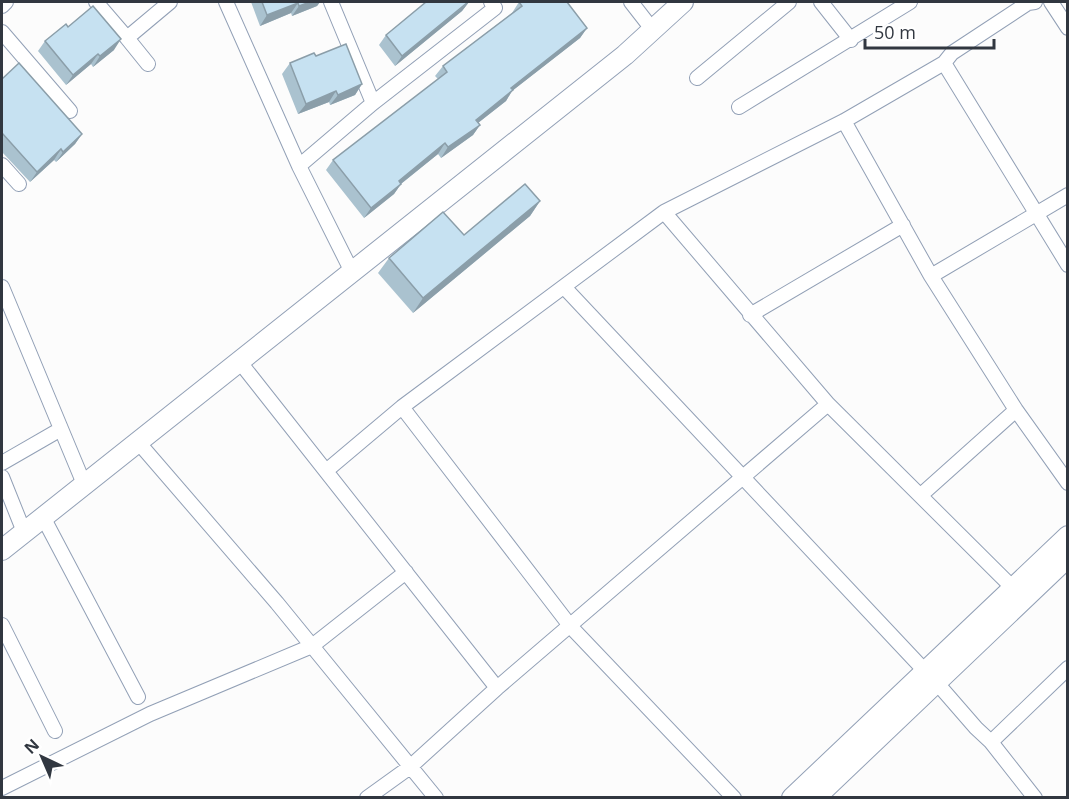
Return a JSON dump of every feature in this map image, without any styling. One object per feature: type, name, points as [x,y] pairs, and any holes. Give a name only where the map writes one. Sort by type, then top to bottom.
[{"type":"street","points":[[2,6],[6,2]]},
{"type":"street","points":[[96,2],[148,64]]},
{"type":"street","points":[[127,38],[170,2]]},
{"type":"street","points":[[226,2],[299,166],[352,272]]},
{"type":"street","points":[[331,2],[373,103]]},
{"type":"street","points":[[299,166],[373,103],[495,8],[491,2]]},
{"type":"street","points":[[631,2],[652,29]]},
{"type":"street","points":[[2,550],[625,55],[682,2]]},
{"type":"street","points":[[696,78],[789,2]]},
{"type":"street","points":[[821,2],[851,40]]},
{"type":"street","points":[[739,107],[910,2]]},
{"type":"street","points":[[326,471],[402,407],[664,212],[844,121],[944,63],[952,53],[1028,3],[1035,2]]},
{"type":"street","points":[[1051,2],[1068,28]]},
{"type":"street","points":[[2,32],[70,111]]},
{"type":"street","points":[[944,63],[1068,265]]},
{"type":"street","points":[[844,121],[931,276],[1016,410],[1068,483]]},
{"type":"street","points":[[2,165],[19,184]]},
{"type":"street","points":[[931,276],[1068,195]]},
{"type":"street","points":[[664,212],[828,404],[1013,588]]},
{"type":"street","points":[[750,315],[903,225]]},
{"type":"street","points":[[2,287],[84,484]]},
{"type":"street","points":[[564,287],[991,742],[1035,798]]},
{"type":"street","points":[[239,362],[497,688]]},
{"type":"street","points":[[368,798],[410,766],[497,688],[571,627],[828,404]]},
{"type":"street","points":[[402,407],[571,627],[734,798]]},
{"type":"street","points":[[921,495],[1016,410]]},
{"type":"street","points":[[2,463],[61,429]]},
{"type":"street","points":[[138,442],[312,646],[436,798]]},
{"type":"street","points":[[2,477],[24,532]]},
{"type":"street","points":[[43,517],[138,698]]},
{"type":"street","points":[[815,798],[1013,588],[1068,536]]},
{"type":"street","points":[[792,798],[1068,557]]},
{"type":"street","points":[[2,788],[150,714],[312,646],[406,572]]},
{"type":"street","points":[[2,625],[55,731]]},
{"type":"street","points":[[991,742],[1068,668]]},
{"type":"building","points":[[262,2],[310,2],[299,6],[298,3],[267,15]]},
{"type":"building","points":[[426,2],[468,2],[402,56],[386,35]]},
{"type":"building","points":[[519,2],[567,2],[587,28],[511,88],[513,90],[476,120],[480,125],[448,147],[445,143],[399,181],[401,184],[371,208],[333,160],[447,72],[443,66],[522,6]]},
{"type":"building","points":[[93,6],[121,39],[73,75],[45,41],[66,24],[68,27]]},
{"type":"building","points":[[346,44],[362,84],[338,95],[336,91],[306,104],[290,63]]},
{"type":"building","points":[[19,63],[82,134],[63,152],[61,149],[37,172],[2,133],[2,79]]},
{"type":"building","points":[[525,184],[540,201],[423,298],[389,258],[443,212],[464,235]]}]
